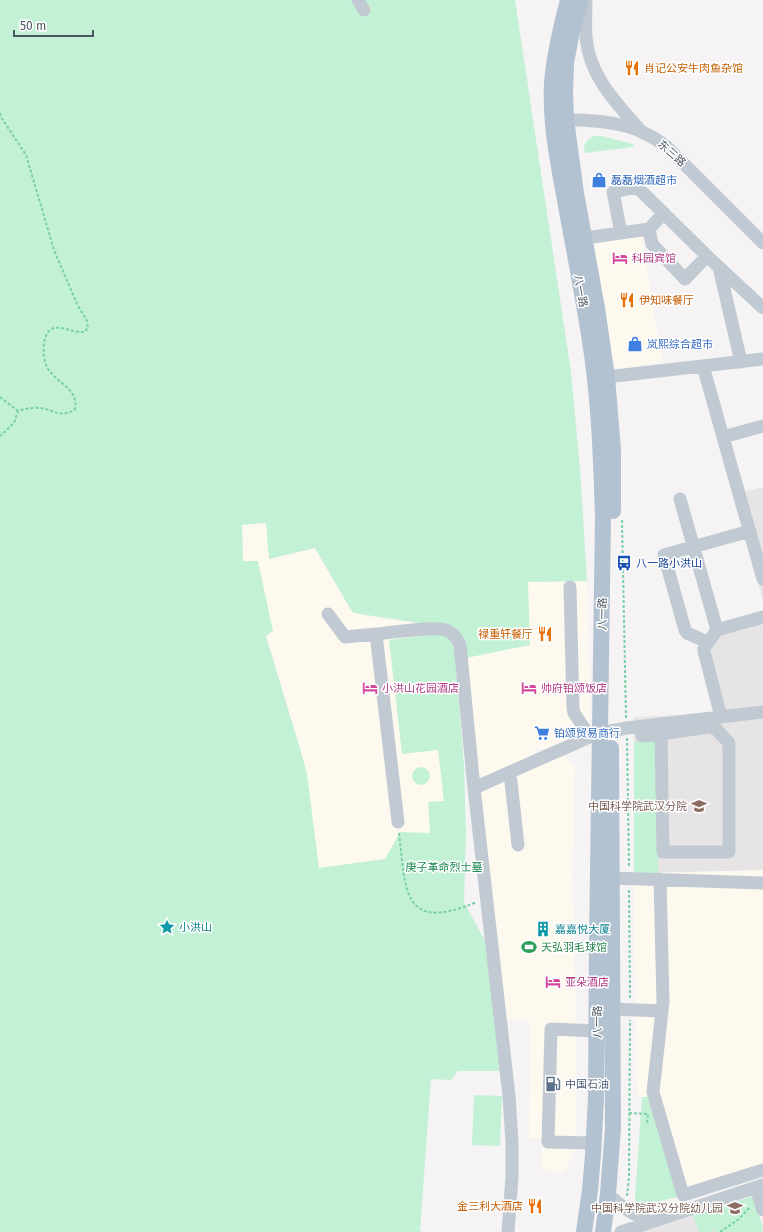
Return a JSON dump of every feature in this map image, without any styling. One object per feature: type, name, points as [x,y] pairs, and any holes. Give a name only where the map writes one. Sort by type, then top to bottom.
[{"type":"main road","name":"八一路","points":[[568,0],[558,42],[552,83],[576,193],[597,308],[607,377],[611,418],[613,465],[600,734],[611,878],[613,1128],[608,1194],[603,1232]]},
{"type":"main road","points":[[559,120],[564,93],[566,63],[572,31],[581,0]]},
{"type":"main road","name":"八一路","points":[[559,120],[558,162],[589,335],[595,378],[599,425],[603,516],[597,1031],[594,1143],[590,1190],[584,1232]]},
{"type":"street","points":[[586,0],[586,38],[588,50],[596,75],[613,101],[641,131]]},
{"type":"street","name":"东三路","points":[[559,120],[616,124],[641,131],[666,146],[763,243]]},
{"type":"street","points":[[621,233],[613,192],[637,186],[707,256],[763,308]]},
{"type":"street","points":[[585,238],[649,229],[664,213]]},
{"type":"street","points":[[649,229],[652,244],[684,279],[707,256]]},
{"type":"street","points":[[719,267],[741,362]]},
{"type":"street","points":[[607,377],[763,359]]},
{"type":"street","points":[[703,366],[763,579]]},
{"type":"street","points":[[723,437],[763,426]]},
{"type":"street","points":[[680,499],[717,630]]},
{"type":"street","points":[[707,642],[687,633],[685,630],[664,555],[750,531]]},
{"type":"street","points":[[570,587],[574,713],[600,734]]},
{"type":"street","points":[[328,614],[345,637],[438,629],[450,631],[460,645],[474,788],[509,1103],[512,1142],[512,1177],[508,1232]]},
{"type":"street","points":[[721,717],[704,651],[707,642],[717,630],[763,617]]},
{"type":"street","points":[[376,634],[398,822]]},
{"type":"street","points":[[474,788],[600,734],[627,728],[763,712]]},
{"type":"street","points":[[642,726],[642,736],[708,727],[716,730],[729,743],[729,852],[663,852],[661,734]]},
{"type":"street","points":[[510,773],[518,845]]},
{"type":"street","points":[[611,878],[763,882]]},
{"type":"street","points":[[660,879],[663,1002],[653,1092],[683,1195],[763,1170]]},
{"type":"street","points":[[612,1012],[661,1015]]},
{"type":"street","points":[[594,1143],[548,1142],[551,1029],[597,1031]]},
{"type":"street","points":[[621,1232],[649,1222],[759,1190],[763,1210]]},
{"type":"street","points":[[608,1194],[625,1208],[649,1222]]},
{"type":"path","points":[[0,113],[1,117],[26,155],[54,250],[77,304],[87,321],[88,328],[84,332],[77,333],[60,328],[53,328],[44,338],[47,367],[53,375],[71,392],[76,404],[75,409],[70,413],[61,414],[41,408],[18,411],[0,397]]},
{"type":"path","points":[[0,436],[14,423],[18,411]]},
{"type":"path","points":[[621,514],[627,728],[630,1013],[629,1177],[625,1208]]},
{"type":"path","points":[[398,822],[406,888],[411,899],[418,907],[427,912],[443,913],[462,908],[486,897]]},
{"type":"path","points":[[629,1113],[648,1114],[647,1125]]},
{"type":"path","points":[[720,1232],[743,1215],[759,1190]]},
{"type":"shaded area","points":[[641,233],[662,362],[614,369],[594,240]]},
{"type":"shaded area","points":[[763,487],[763,601],[734,494]]},
{"type":"shaded area","name":"小洪山花园酒店","points":[[266,523],[270,559],[315,548],[351,610],[365,616],[452,628],[461,722],[466,834],[385,859],[319,869],[306,774],[301,752],[266,635],[257,561],[243,562],[242,525]]},
{"type":"shaded area","name":"帅府铂颂饭店","points":[[587,581],[590,718],[581,734],[550,749],[535,749],[535,755],[486,778],[478,776],[466,658],[529,645],[528,582]]},
{"type":"shaded area","name":"中国科学院武汉分院","points":[[763,614],[763,870],[634,873],[634,717],[706,714],[713,712],[698,649],[710,629]]},
{"type":"shaded area","points":[[564,755],[575,767],[572,877],[576,1020],[575,1150],[565,1172],[541,1170],[542,1138],[529,1138],[530,1021],[506,1020],[480,793]]},
{"type":"shaded area","points":[[763,870],[763,1175],[679,1202],[648,1097],[637,1097],[634,884],[658,873]]},
{"type":"shaded area","name":"中国科学院武汉分院幼儿园","points":[[753,1196],[763,1232],[639,1232]]},
{"type":"green space","name":"庚子革命烈士墓","points":[[0,0],[515,0],[571,372],[580,468],[587,581],[528,582],[530,645],[466,658],[452,628],[354,613],[315,548],[269,559],[266,523],[242,525],[243,561],[258,561],[273,631],[266,636],[307,774],[319,868],[385,859],[400,832],[430,833],[428,802],[444,801],[438,750],[402,754],[389,640],[435,634],[451,637],[455,654],[464,766],[466,834],[464,902],[485,941],[502,1071],[458,1071],[451,1080],[431,1079],[420,1231],[426,1232],[0,1232]]},
{"type":"green space","points":[[595,136],[601,136],[633,144],[634,146],[585,153],[584,148],[586,143]]},
{"type":"green space","points":[[634,742],[658,742],[658,873],[634,873]]},
{"type":"green space","points":[[417,767],[425,767],[430,772],[428,783],[425,785],[417,785],[412,780],[412,772]]},
{"type":"green space","points":[[474,1095],[502,1096],[500,1146],[472,1145]]},
{"type":"green space","points":[[642,1097],[648,1097],[677,1197],[640,1206],[636,1203],[635,1197]]},
{"type":"green space","name":"中国科学院武汉分院幼儿园","points":[[753,1196],[763,1232],[714,1232],[714,1230],[709,1232],[699,1232],[693,1215]]},
{"type":"place","name":"肖记公安牛肉鱼杂馆","points":[[632,68]]},
{"type":"place","name":"磊磊烟酒超市","points":[[599,180]]},
{"type":"place","name":"科园宾馆","points":[[620,258]]},
{"type":"place","name":"伊知味餐厅","points":[[627,300]]},
{"type":"place","name":"岚熙综合超市","points":[[635,344]]},
{"type":"place","name":"八一路小洪山","points":[[624,563]]},
{"type":"place","name":"禄重轩餐厅","points":[[545,634]]},
{"type":"place","name":"小洪山花园酒店","points":[[370,688]]},
{"type":"place","name":"帅府铂颂饭店","points":[[529,688]]},
{"type":"place","name":"铂颂贸易商行","points":[[542,733]]},
{"type":"place","name":"中国科学院武汉分院","points":[[699,806]]},
{"type":"place","name":"小洪山","points":[[167,927]]},
{"type":"place","name":"嘉嘉悦大厦","points":[[543,929]]},
{"type":"place","name":"天弘羽毛球馆","points":[[529,947]]},
{"type":"place","name":"亚朵酒店","points":[[553,982]]},
{"type":"place","name":"中国石油","points":[[553,1084]]},
{"type":"place","name":"金三利大酒店","points":[[535,1206]]},
{"type":"place","name":"中国科学院武汉分院幼儿园","points":[[735,1208]]}]
